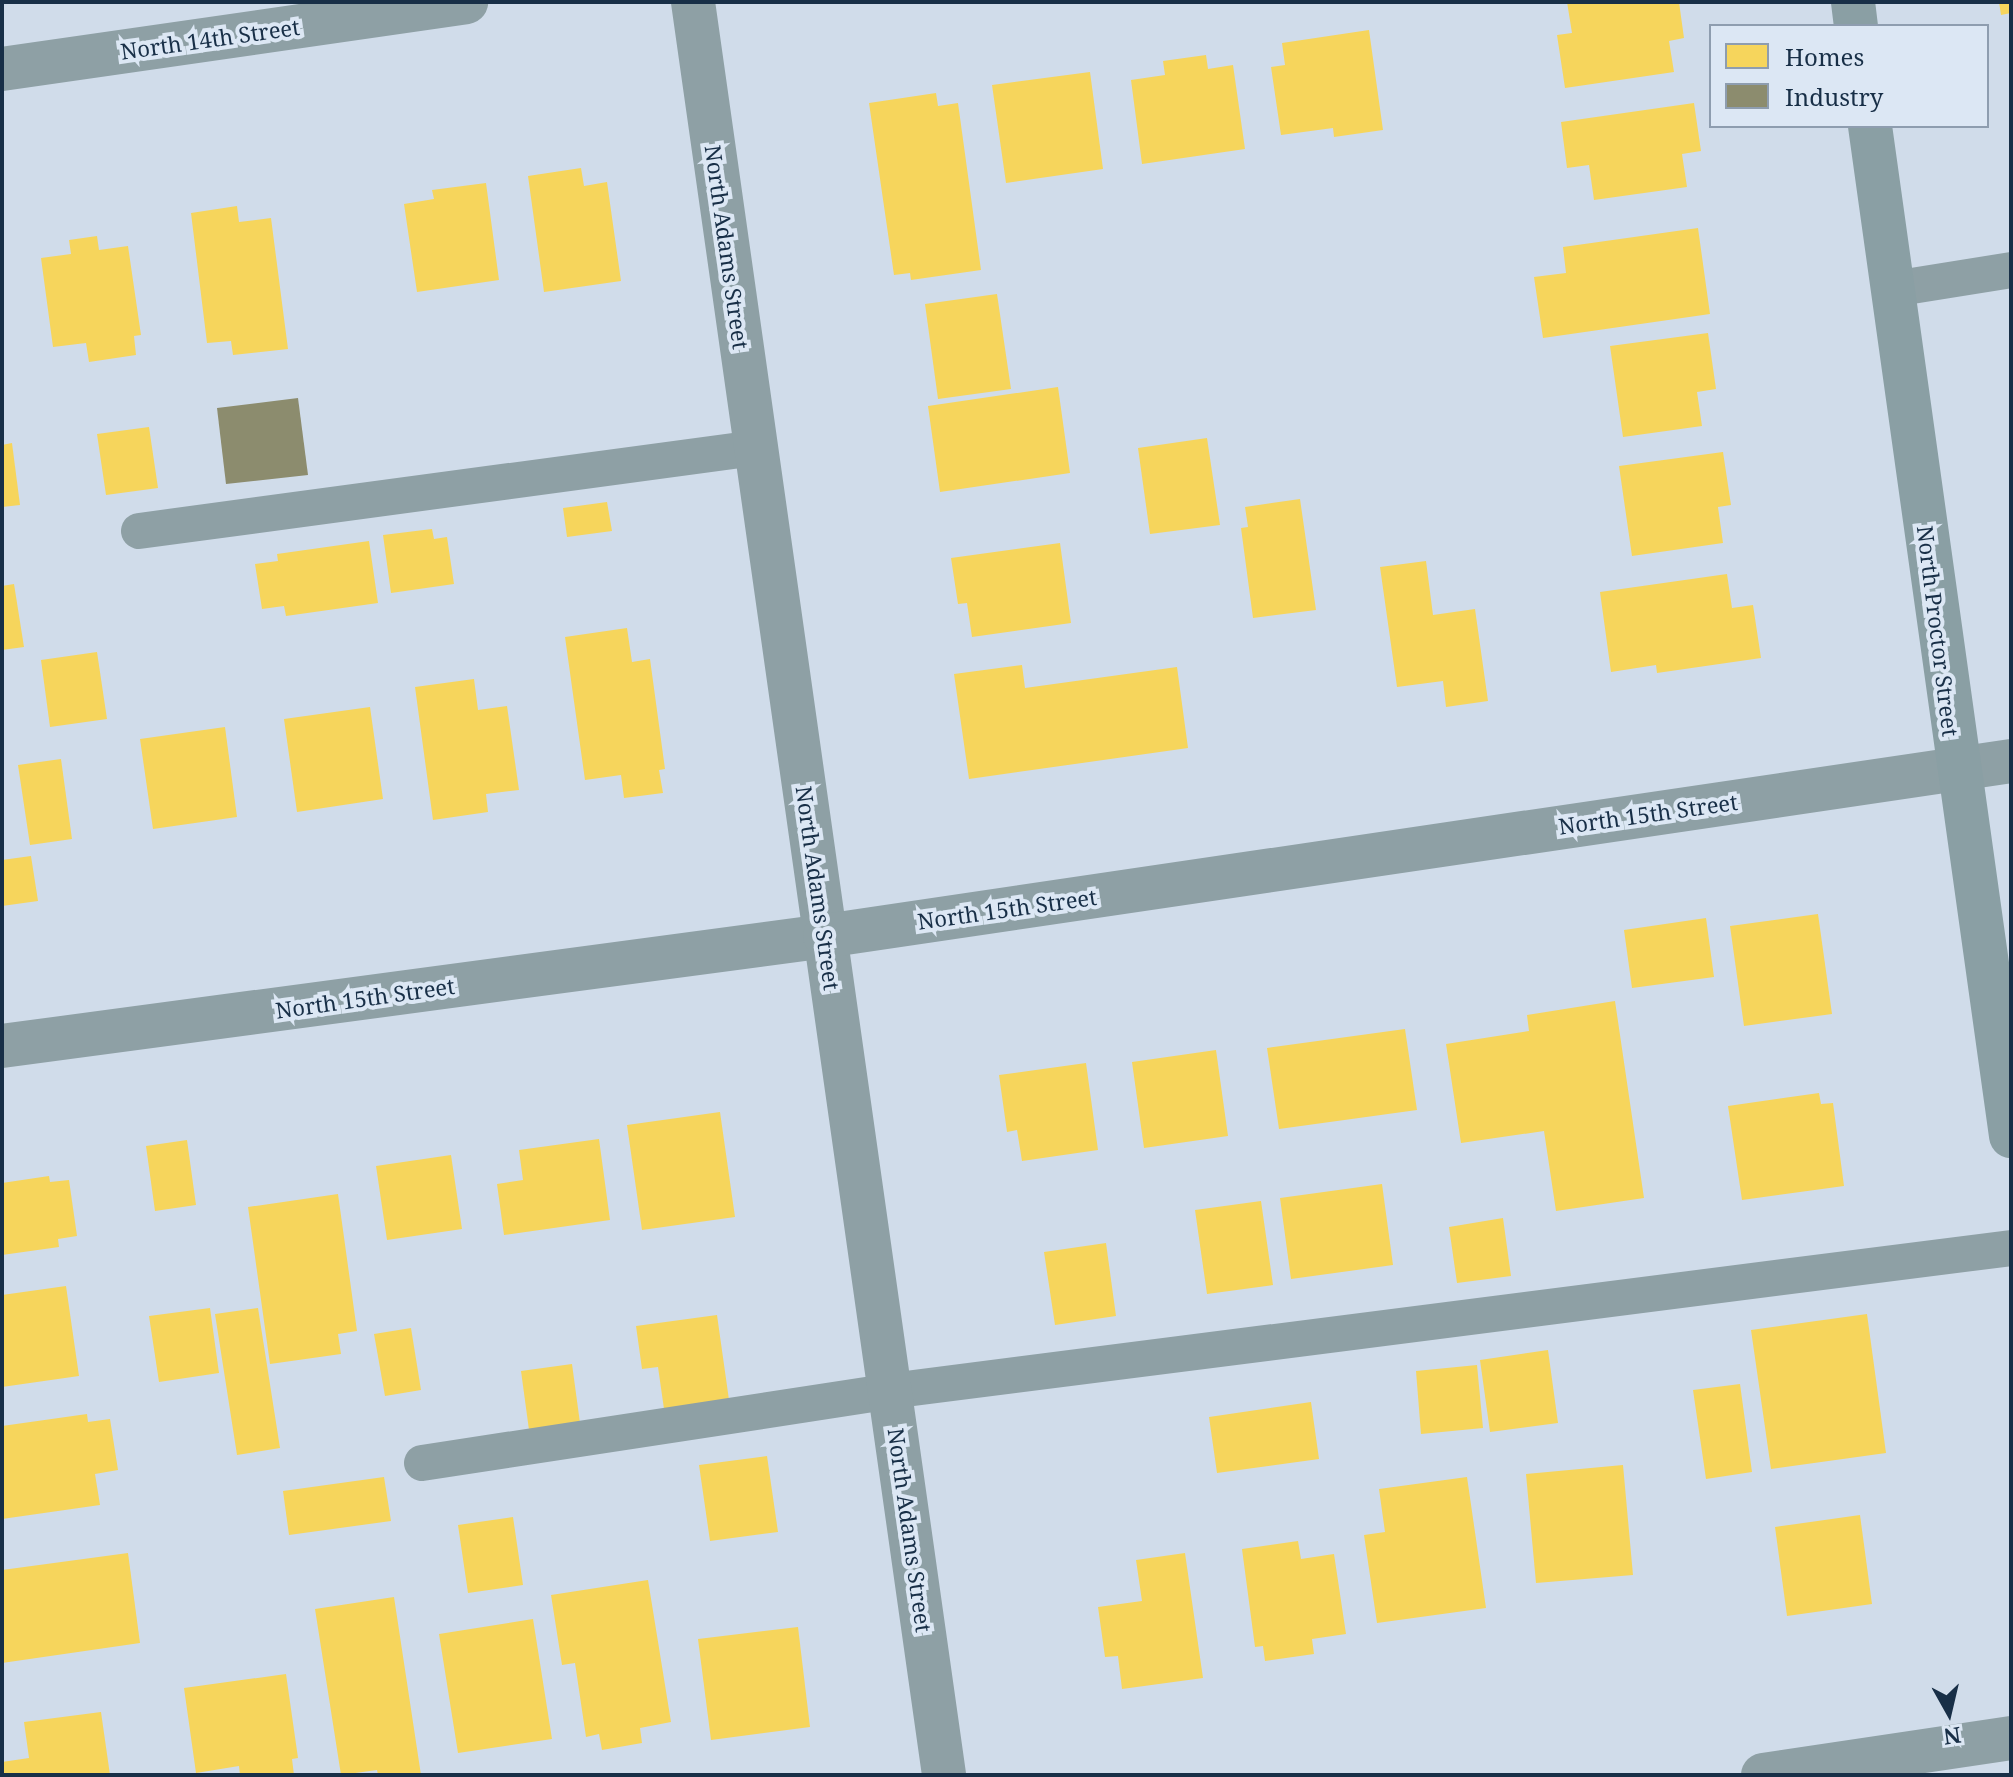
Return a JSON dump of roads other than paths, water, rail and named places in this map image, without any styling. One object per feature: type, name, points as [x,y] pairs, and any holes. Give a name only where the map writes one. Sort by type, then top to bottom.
[{"type":"street","name":"North 14th Street","points":[[2,69],[466,2]]},
{"type":"street","name":"North Adams Street","points":[[693,2],[944,1775]]},
{"type":"street","points":[[1853,2],[1856,24]]},
{"type":"street","name":"North Proctor Street","points":[[1870,128],[1956,768],[2011,1136]]},
{"type":"street","name":"North 15th Street","points":[[2,1046],[825,936],[2011,761]]},
{"type":"street","points":[[1763,1775],[2011,1738]]},
{"type":"lane","points":[[1893,289],[2011,270]]},
{"type":"lane","points":[[139,531],[755,448]]},
{"type":"lane","points":[[422,1463],[890,1391],[2011,1248]]}]
